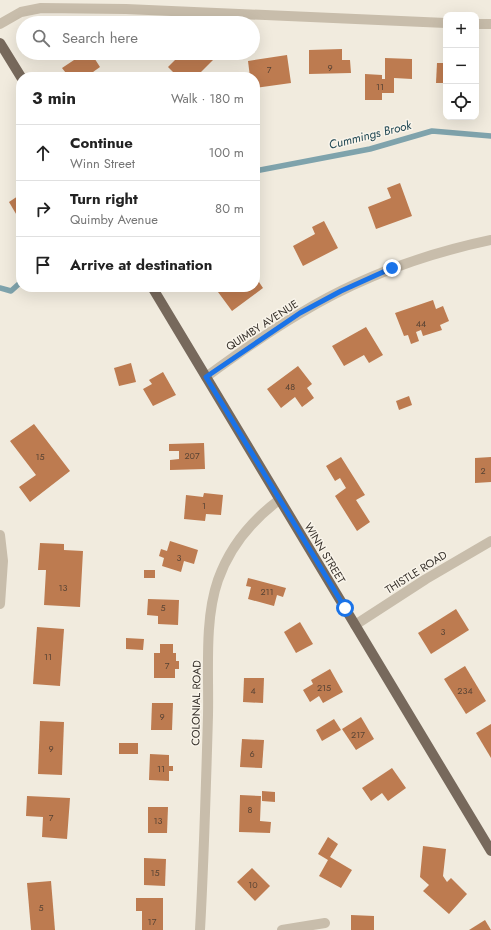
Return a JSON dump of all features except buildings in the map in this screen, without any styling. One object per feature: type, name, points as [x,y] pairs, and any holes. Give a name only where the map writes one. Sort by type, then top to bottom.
[{"type":"main road","points":[[0,43],[18,72]]},
{"type":"main road","name":"WINN STREET","points":[[155,292],[491,851]]},
{"type":"street","points":[[0,24],[21,12],[41,8],[126,9],[443,23]]},
{"type":"street","points":[[479,24],[491,24]]},
{"type":"street","name":"QUIMBY AVENUE","points":[[206,377],[300,313],[341,291],[392,268],[465,245],[491,240]]},
{"type":"street","name":"COLONIAL ROAD","points":[[200,930],[204,862],[209,655],[211,610],[214,592],[226,561],[239,538],[257,518],[279,500]]},
{"type":"street","points":[[0,535],[3,561],[0,604]]},
{"type":"street","name":"THISTLE ROAD","points":[[355,625],[426,579],[491,541]]},
{"type":"street","points":[[282,930],[325,923]]},
{"type":"waterway","name":"Cummings Brook","points":[[260,170],[370,149],[432,131],[491,136]]},
{"type":"waterway","name":"Cummings Brook","points":[[0,288],[11,291],[16,286]]},
{"type":"route","points":[[345,608],[206,377],[300,313],[341,291],[392,268]]}]
